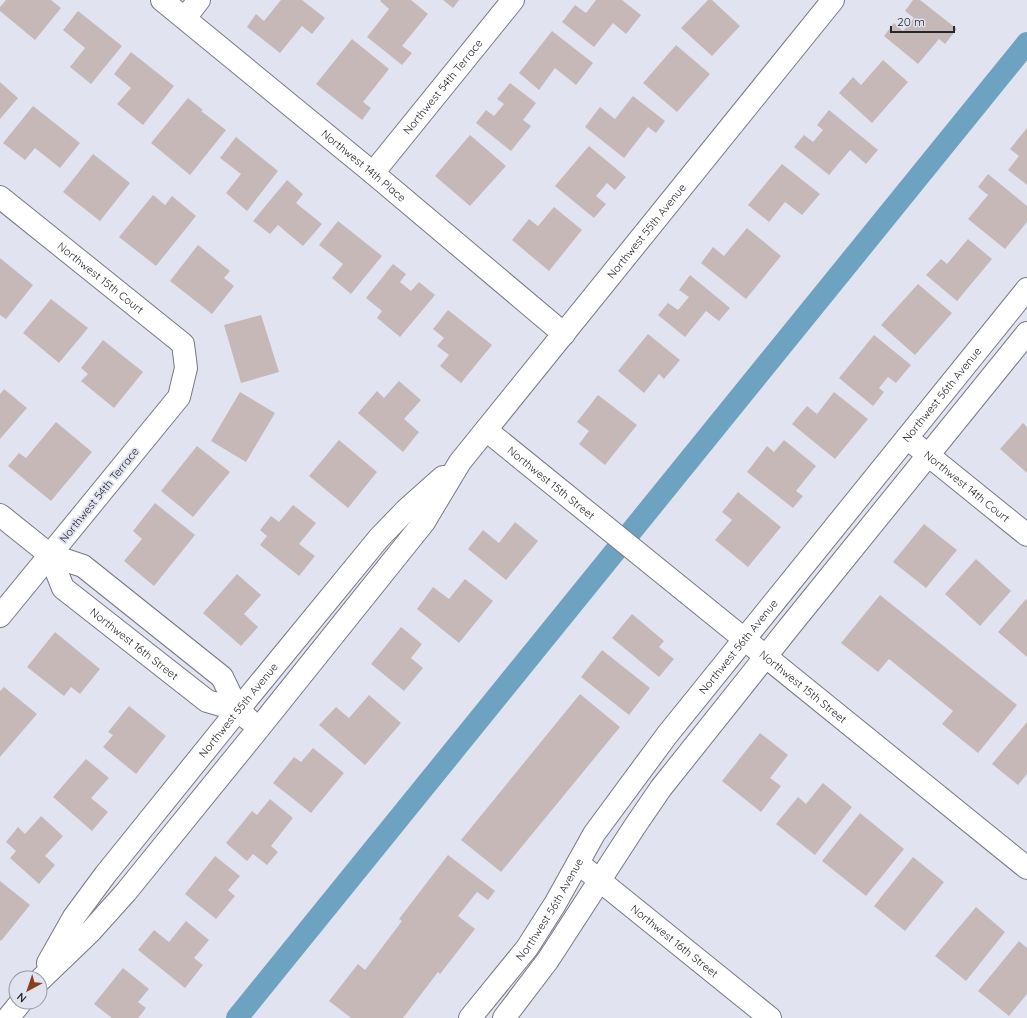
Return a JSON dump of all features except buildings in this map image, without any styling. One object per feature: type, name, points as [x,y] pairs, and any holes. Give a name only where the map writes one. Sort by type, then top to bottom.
[{"type":"street","name":"Northwest 14th Place","points":[[162,0],[374,173],[564,334]]},
{"type":"street","points":[[185,18],[199,0]]},
{"type":"street","name":"Northwest 54th Terrace","points":[[374,173],[513,0]]},
{"type":"street","name":"Northwest 55th Avenue","points":[[48,971],[91,931],[126,892],[259,728],[424,522],[460,462],[833,0]]},
{"type":"street","name":"Northwest 15th Court","points":[[0,196],[182,344],[186,368]]},
{"type":"street","name":"Northwest 56th Avenue","points":[[470,1018],[527,948],[555,904],[594,834],[647,761],[1027,289]]},
{"type":"street","points":[[504,1018],[548,960],[661,788],[1027,333]]},
{"type":"street","name":"Northwest 54th Terrace","points":[[0,616],[179,397],[186,368]]},
{"type":"street","name":"Northwest 15th Street","points":[[486,430],[1027,868]]},
{"type":"street","name":"Northwest 14th Court","points":[[907,438],[1027,535]]},
{"type":"street","name":"Northwest 55th Avenue","points":[[44,970],[74,917],[105,875],[238,710],[379,538],[406,510],[460,462]]},
{"type":"street","name":"Northwest 16th Street","points":[[0,515],[50,555],[83,566],[222,677],[238,710],[259,728]]},
{"type":"street","name":"Northwest 16th Street","points":[[50,555],[63,588],[207,701],[238,710]]},
{"type":"street","name":"Northwest 16th Street","points":[[578,863],[770,1018]]},
{"type":"street","points":[[8,1018],[14,1010]]},
{"type":"waterway","points":[[237,1018],[1027,43]]}]
